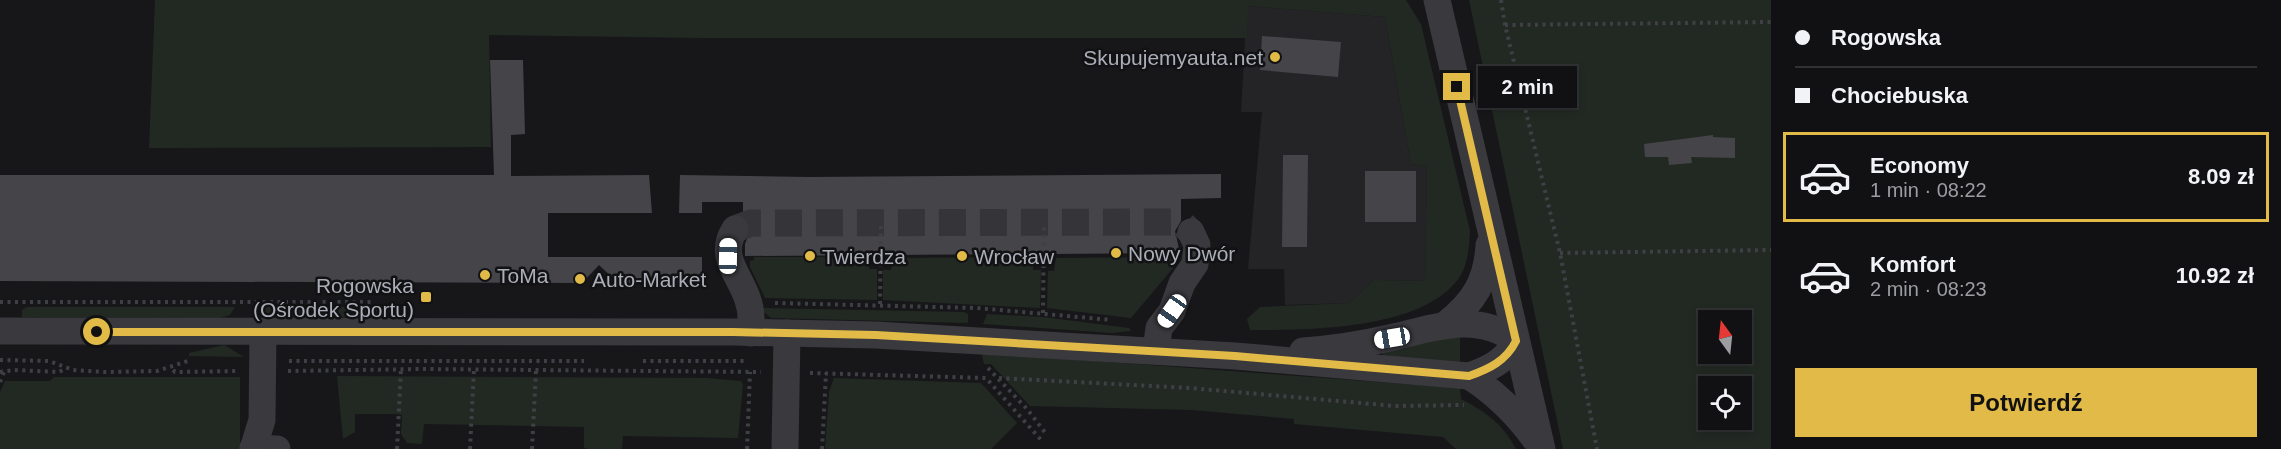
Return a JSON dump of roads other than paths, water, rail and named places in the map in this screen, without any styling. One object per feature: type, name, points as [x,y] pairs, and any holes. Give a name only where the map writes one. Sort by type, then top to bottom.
[{"type":"street","points":[[1437,0],[1541,448]]},
{"type":"street","points":[[735,229],[729,243],[728,256],[731,268],[749,303],[751,333]]},
{"type":"street","points":[[1446,324],[1468,307],[1477,291],[1488,262],[1490,229]]},
{"type":"street","points":[[1156,350],[1159,328],[1172,311],[1182,283],[1195,264],[1197,245],[1191,232]]},
{"type":"street","points":[[1235,356],[1329,349],[1392,338],[1446,324],[1493,328],[1516,341]]},
{"type":"street","points":[[0,331],[787,333],[975,339],[1156,350],[1469,376],[1490,389],[1514,411],[1541,448]]},
{"type":"street","points":[[263,332],[262,420],[253,449],[277,449]]},
{"type":"street","points":[[785,449],[787,333]]},
{"type":"street","points":[[1469,376],[1500,362],[1511,352],[1516,341]]},
{"type":"tunnel","points":[[735,229],[751,223],[1180,222],[1191,232]]},
{"type":"place","name":"Skupujemyauta.net","points":[[1275,57]]},
{"type":"place","name":"Nowy Dwór","points":[[1116,253]]},
{"type":"place","name":"Twierdza","points":[[810,256]]},
{"type":"place","name":"Wrocław","points":[[962,256]]},
{"type":"place","name":"ToMa","points":[[485,275]]},
{"type":"place","name":"Auto-Market","points":[[580,279]]},
{"type":"place","name":"Rogowska (Ośrodek Sportu)","points":[[426,297]]}]
